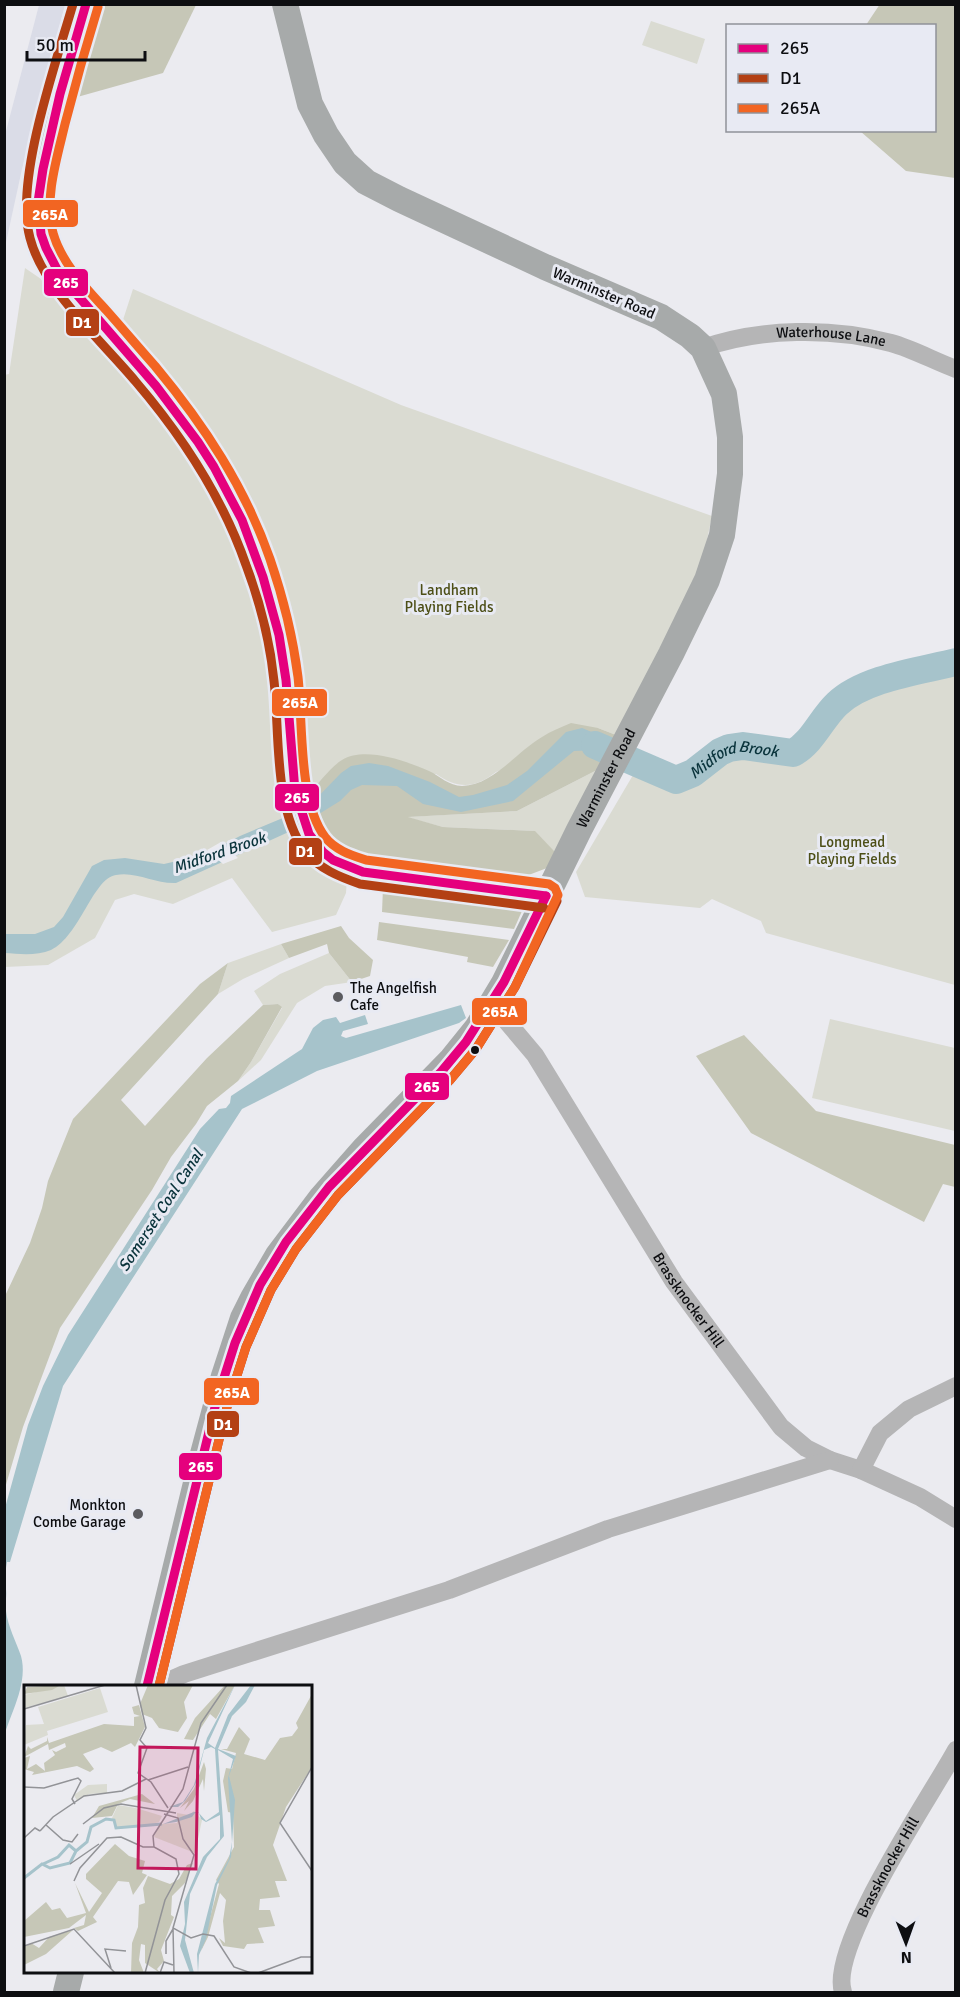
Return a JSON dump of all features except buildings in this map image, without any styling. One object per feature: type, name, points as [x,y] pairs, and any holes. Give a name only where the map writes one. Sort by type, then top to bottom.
[{"type":"highway","name":"Warminster Road","points":[[147,1685],[206,1443],[243,1318],[278,1255],[321,1198],[363,1149],[438,1076],[477,1028],[499,1012],[504,984],[546,896],[707,580],[722,535],[730,474],[730,437],[724,394],[703,348],[690,336],[661,317],[545,267],[366,182],[345,163],[326,135],[310,105],[285,4]]},
{"type":"highway","points":[[66,1992],[71,1973]]},
{"type":"main road","points":[[87,4],[57,101],[44,161],[38,206],[40,233],[48,255],[61,275],[141,368],[198,442],[230,497],[260,570],[278,632],[284,666],[294,778],[299,807],[308,831],[320,851],[334,861],[363,872],[546,896]]},
{"type":"street","name":"Waterhouse Lane","points":[[703,348],[735,339],[788,332],[825,332],[891,343],[956,369]]},
{"type":"street","name":"Brassknocker Hill","points":[[499,1012],[535,1054],[674,1282],[781,1427],[806,1448],[920,1497],[956,1519]]},
{"type":"street","points":[[861,1470],[880,1432],[909,1409],[956,1386]]},
{"type":"street","points":[[159,1685],[184,1674],[449,1590],[608,1530],[830,1460]]},
{"type":"street","name":"Brassknocker Hill","points":[[843,1992],[841,1988],[843,1966],[859,1920],[884,1872],[956,1750]]},
{"type":"shaded area","points":[[39,5],[65,5],[22,169],[5,247],[5,135]]},
{"type":"green space","points":[[880,4],[955,5],[955,178],[906,171],[861,132],[936,132],[936,24],[867,24]]},
{"type":"green space","points":[[100,5],[196,5],[163,73],[63,101]]},
{"type":"green space","points":[[651,21],[705,39],[697,64],[642,45]]},
{"type":"green space","points":[[25,268],[60,292],[129,366],[208,470],[252,571],[276,660],[291,806],[306,851],[347,878],[346,893],[336,915],[272,932],[232,878],[173,904],[134,894],[115,900],[95,938],[48,965],[5,967],[4,375],[9,374]]},
{"type":"green space","name":"Landham Playing Fields","points":[[133,289],[401,405],[712,516],[703,559],[669,634],[616,735],[598,728],[473,784],[459,784],[436,774],[319,785],[307,796],[303,769],[301,707],[280,602],[225,466],[193,414],[122,323]]},
{"type":"green space","name":"Longmead Playing Fields","points":[[955,667],[955,985],[766,933],[761,921],[712,899],[700,908],[585,897],[576,872],[633,775],[666,787],[686,788],[736,757],[756,755],[790,759],[809,756],[823,740],[829,719],[858,690]]},
{"type":"green space","points":[[571,723],[598,728],[616,735],[597,770],[517,811],[408,817],[443,827],[535,831],[557,854],[547,868],[526,876],[359,861],[339,851],[320,831],[307,796],[337,763],[351,756],[362,754],[386,756],[409,763],[457,786],[474,784],[495,774],[532,743]]},
{"type":"green space","points":[[597,770],[557,854],[534,831],[443,827],[406,817],[517,811]]},
{"type":"green space","points":[[383,888],[510,901],[522,911],[514,929],[382,912]]},
{"type":"green space","points":[[379,922],[509,940],[493,967],[467,962],[468,957],[377,940]]},
{"type":"green space","points":[[341,926],[349,938],[373,960],[370,976],[352,982],[329,953],[327,944],[289,958],[281,944]]},
{"type":"green space","points":[[281,944],[289,958],[243,979],[218,994],[228,963]]},
{"type":"green space","points":[[329,953],[352,982],[325,986],[297,1003],[261,1060],[238,1081],[282,1008],[278,1004],[263,1005],[254,991],[280,974]]},
{"type":"green space","points":[[228,963],[218,994],[121,1100],[145,1126],[207,1058],[263,1005],[278,1004],[282,1007],[238,1081],[207,1106],[171,1157],[152,1190],[60,1328],[23,1427],[5,1488],[5,1296],[30,1243],[48,1181],[73,1119],[200,984]]},
{"type":"green space","points":[[830,1019],[955,1048],[955,1131],[812,1098]]},
{"type":"green space","points":[[744,1035],[816,1111],[955,1145],[955,1187],[943,1184],[924,1222],[751,1133],[696,1056]]},
{"type":"water","points":[[582,728],[623,745],[616,760],[597,750],[574,751],[513,801],[461,812],[423,804],[397,786],[362,785],[351,790],[340,801],[293,830],[176,883],[131,875],[116,875],[100,886],[61,943],[51,950],[40,953],[5,953],[5,934],[35,934],[54,927],[63,917],[92,866],[104,860],[125,858],[164,864],[203,855],[312,803],[341,773],[351,766],[369,763],[388,766],[430,782],[459,797],[473,795],[507,785],[527,771],[566,732]]},
{"type":"water","name":"Somerset Coal Canal","points":[[461,1005],[466,1018],[459,1023],[317,1071],[242,1109],[63,1386],[5,1574],[5,1508],[28,1425],[43,1386],[68,1335],[200,1129],[219,1109],[226,1108],[231,1096],[302,1049],[313,1028],[323,1020],[336,1017],[340,1023],[365,1015],[368,1024],[343,1031],[341,1036],[346,1038]]},
{"type":"water","points":[[4,1584],[7,1617],[23,1666],[19,1695],[5,1733]]},
{"type":"pier","points":[[221,842],[238,858],[223,864],[207,850]]},
{"type":"waterway","name":"Midford Brook","points":[[595,745],[676,780],[693,773],[720,752],[729,748],[743,746],[793,753],[806,743],[831,710],[848,695],[893,677],[956,662]]},
{"type":"transit line","name":"D1","points":[[73,4],[32,154],[27,214],[30,238],[37,257],[60,295],[170,424],[200,468],[225,515],[256,593],[264,622],[274,681],[283,792],[295,833],[305,851],[323,868],[360,884],[544,908]]},
{"type":"transit line","name":"265","points":[[86,4],[60,94],[43,169],[38,202],[41,234],[60,275],[156,386],[198,442],[242,520],[263,577],[279,635],[286,680],[295,791],[309,834],[323,852],[333,860],[363,872],[546,896]]},
{"type":"transit line","name":"265A","points":[[98,7],[55,164],[50,206],[53,233],[62,255],[76,275],[155,366],[206,434],[236,482],[260,532],[279,588],[293,647],[298,677],[306,783],[316,822],[325,837],[338,849],[366,860],[549,884],[555,888],[558,895],[515,987],[476,1049],[450,1080],[338,1195],[296,1249],[271,1290],[246,1347],[227,1407],[159,1685]]},
{"type":"transit line","name":"265","points":[[147,1685],[216,1403],[235,1343],[260,1285],[286,1242],[329,1187],[441,1072],[466,1042],[504,982],[546,896]]},
{"type":"transit line","name":"D1","points":[[159,1685],[227,1407],[246,1347],[271,1290],[296,1249],[338,1195],[450,1080],[476,1049],[515,987],[557,901]]},
{"type":"place","name":"The Angelfish Cafe","points":[[338,997]]},
{"type":"place","name":"Monkton Combe Garage","points":[[138,1514]]}]
